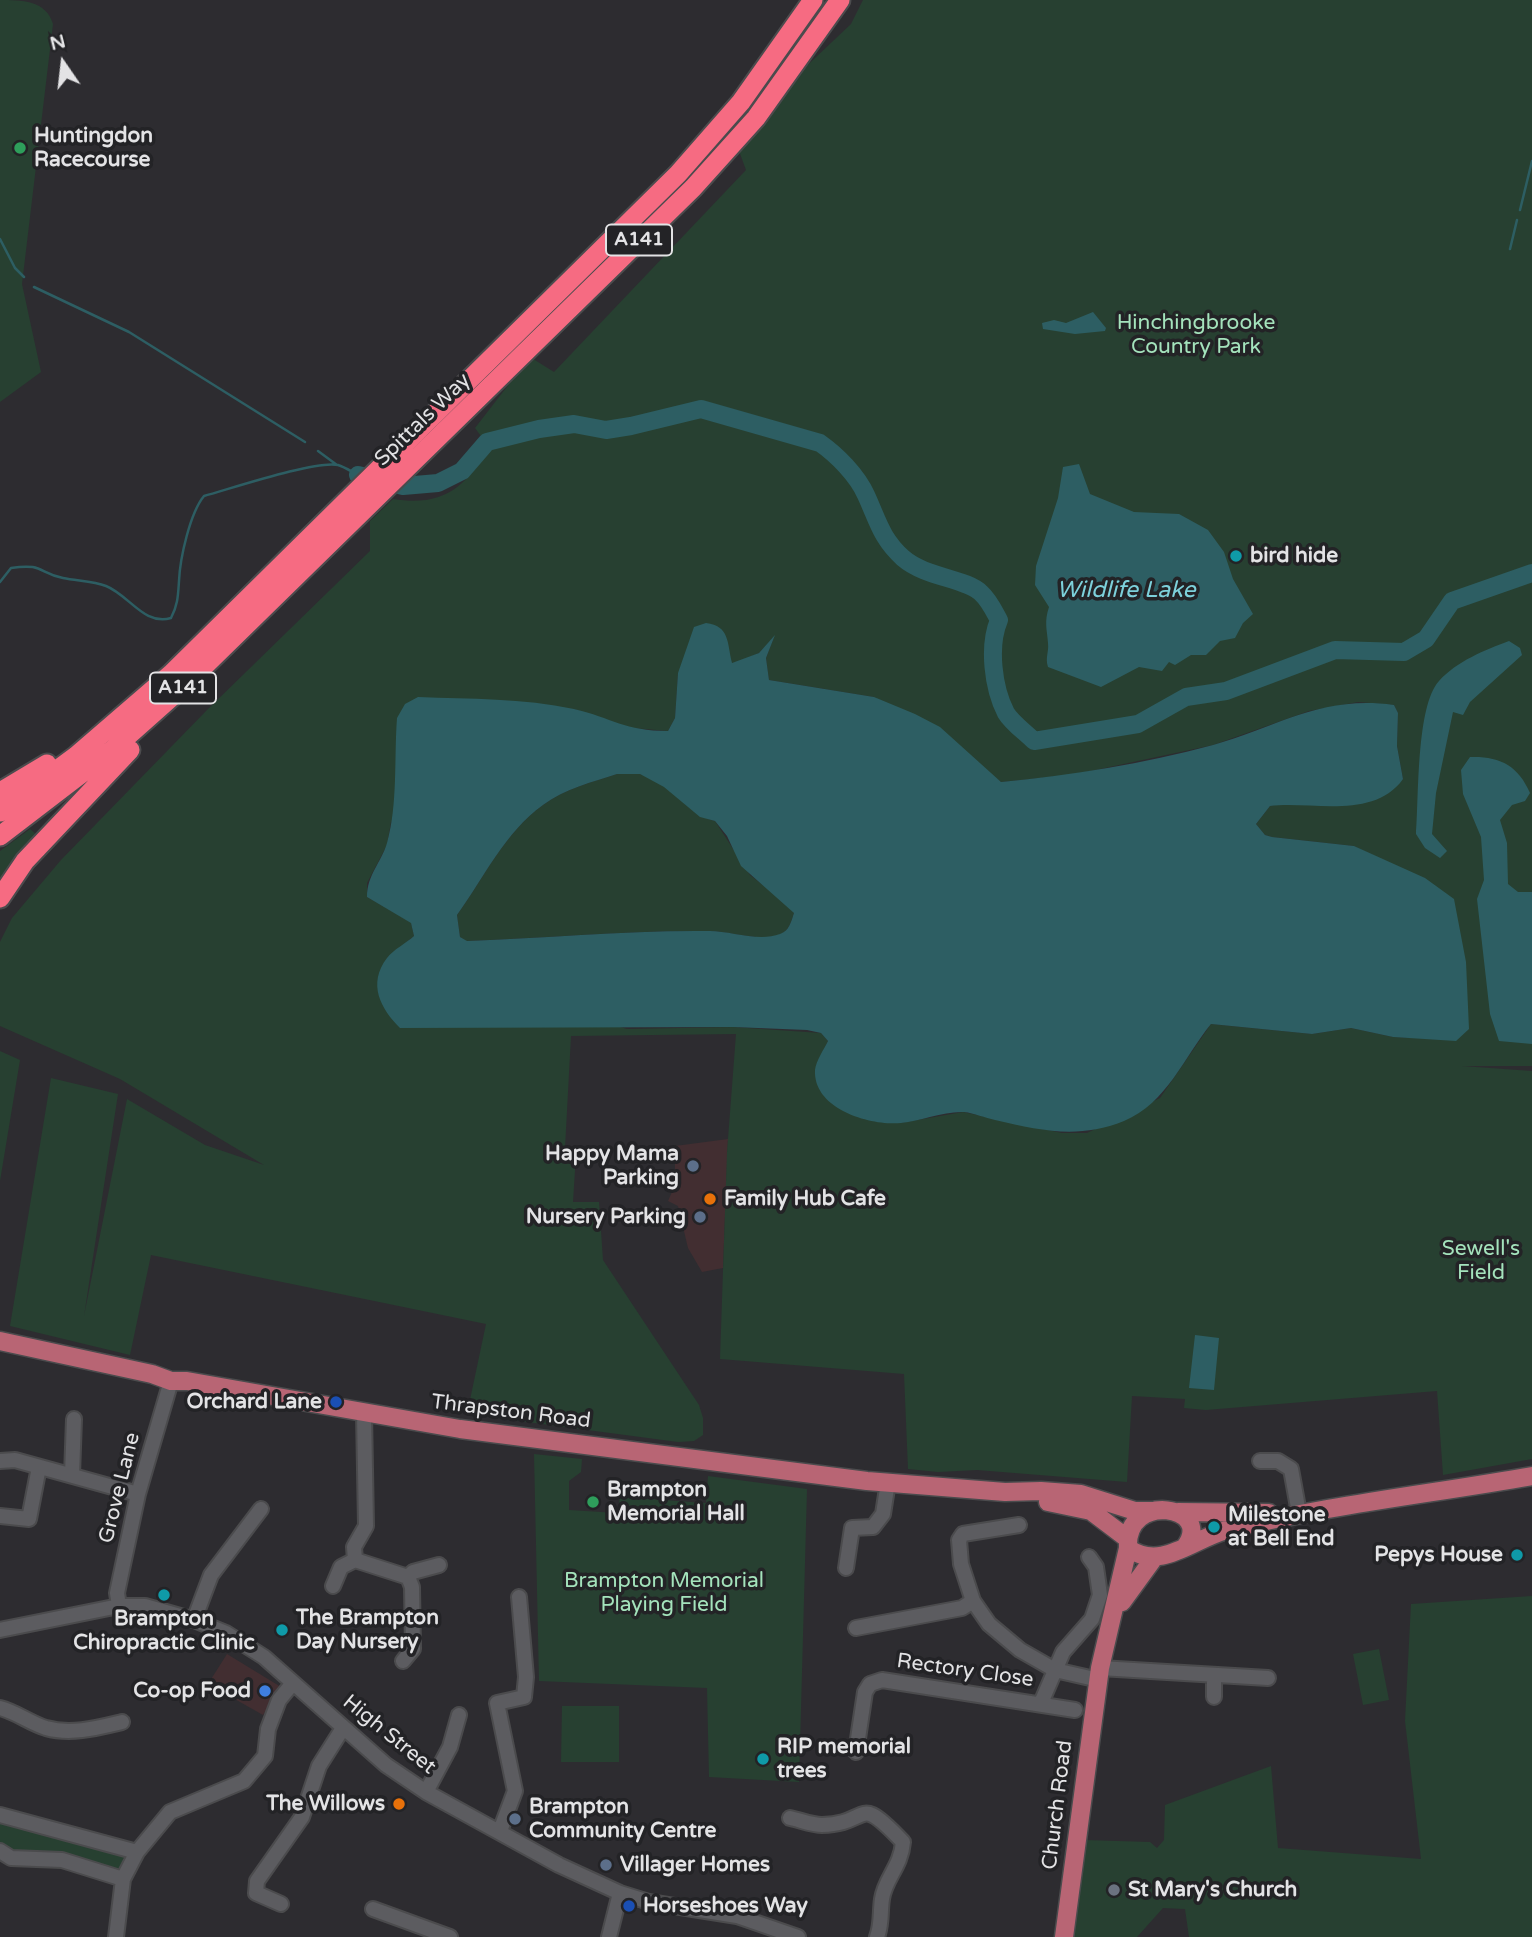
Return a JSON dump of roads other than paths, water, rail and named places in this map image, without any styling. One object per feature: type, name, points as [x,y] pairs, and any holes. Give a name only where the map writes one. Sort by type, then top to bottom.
[{"type":"highway","name":"Spittals Way","points":[[406,455],[695,156],[769,65],[813,0]]},
{"type":"highway","name":"Spittals Way","points":[[0,812],[76,756],[171,674],[342,517],[730,148],[786,79],[840,0]]},
{"type":"highway","name":"Spittals Way","points":[[0,836],[111,751],[218,654],[342,517]]},
{"type":"highway","points":[[0,898],[25,861],[178,704],[218,654]]},
{"type":"highway","points":[[0,792],[71,748],[171,674]]},
{"type":"main road","name":"Thrapston Road","points":[[0,1341],[152,1374],[171,1381],[187,1381],[460,1429],[888,1482],[1021,1493],[1041,1491],[1081,1494],[1135,1511],[1297,1513]]},
{"type":"main road","points":[[1113,1617],[1153,1558],[1219,1532],[1297,1513],[1532,1476]]},
{"type":"main road","name":"Thrapston Road","points":[[1021,1493],[1040,1501],[1091,1511],[1128,1544],[1153,1558]]},
{"type":"main road","points":[[1128,1544],[1135,1521],[1153,1511]]},
{"type":"main road","points":[[1178,1512],[1189,1520],[1193,1528],[1192,1538],[1185,1547]]},
{"type":"main road","name":"Church Road","points":[[1064,1937],[1099,1674],[1128,1544]]},
{"type":"street","name":"Grove Lane","points":[[119,1606],[117,1593],[138,1494],[171,1381]]},
{"type":"street","points":[[355,1560],[354,1547],[366,1526],[364,1413]]},
{"type":"street","points":[[72,1475],[74,1419]]},
{"type":"street","points":[[0,1461],[15,1460],[138,1494]]},
{"type":"street","points":[[1260,1461],[1278,1461],[1291,1469],[1297,1513]]},
{"type":"street","points":[[0,1516],[29,1519],[39,1467]]},
{"type":"street","points":[[846,1568],[852,1528],[873,1527],[883,1514],[888,1482]]},
{"type":"street","points":[[194,1620],[211,1575],[261,1509]]},
{"type":"street","points":[[1019,1525],[963,1534],[959,1540],[961,1564],[973,1601],[989,1624],[1020,1650],[1055,1670],[1099,1674],[1268,1678]]},
{"type":"street","name":"Rectory Close","points":[[1041,1703],[1063,1652],[1092,1619],[1100,1594],[1096,1567],[1090,1557]]},
{"type":"street","points":[[332,1586],[341,1567],[355,1560],[388,1568],[408,1577],[412,1587],[413,1649],[403,1661]]},
{"type":"street","points":[[408,1577],[413,1572],[439,1565]]},
{"type":"street","points":[[500,1831],[515,1791],[497,1703],[524,1697],[526,1677],[519,1597]]},
{"type":"street","points":[[856,1628],[962,1608],[973,1601]]},
{"type":"street","name":"High Street","points":[[0,1630],[119,1606],[145,1606],[194,1620],[226,1633],[264,1657],[386,1765],[426,1792],[500,1831],[620,1893],[649,1902],[737,1916],[798,1937]]},
{"type":"street","points":[[1214,1675],[1214,1697]]},
{"type":"street","name":"Rectory Close","points":[[856,1752],[865,1692],[870,1685],[882,1680],[1075,1710]]},
{"type":"street","points":[[116,1937],[123,1880],[137,1852],[170,1812],[244,1781],[265,1756],[268,1729],[279,1700],[293,1683]]},
{"type":"street","points":[[0,1708],[16,1712],[44,1728],[72,1732],[122,1722]]},
{"type":"street","points":[[426,1792],[450,1747],[459,1715]]},
{"type":"street","points":[[281,1904],[256,1893],[257,1881],[302,1817],[319,1766],[343,1728]]},
{"type":"street","points":[[790,1818],[820,1825],[835,1823],[864,1812],[877,1816],[902,1842],[902,1858],[882,1897],[881,1926],[877,1937]]},
{"type":"street","points":[[0,1815],[50,1831],[137,1852]]},
{"type":"street","points":[[0,1851],[11,1858],[62,1860],[123,1880]]},
{"type":"street","points":[[609,1937],[620,1893]]},
{"type":"street","points":[[373,1909],[446,1936]]},
{"type":"water","points":[[1093,312],[1106,328],[1105,331],[1075,334],[1043,329],[1042,323],[1054,320],[1066,323]]},
{"type":"water","name":"Wildlife Lake","points":[[1079,464],[1090,494],[1134,512],[1179,514],[1208,530],[1224,552],[1233,579],[1253,614],[1243,623],[1235,638],[1220,641],[1206,655],[1191,655],[1175,665],[1169,662],[1162,671],[1139,667],[1101,687],[1048,667],[1046,621],[1049,607],[1035,585],[1036,566],[1058,498],[1063,467]]},
{"type":"water","points":[[706,623],[719,628],[726,637],[732,663],[759,653],[775,635],[766,658],[769,680],[874,697],[915,714],[940,727],[1001,782],[1160,758],[1213,745],[1322,708],[1368,703],[1394,705],[1398,713],[1397,746],[1403,779],[1391,792],[1376,800],[1359,804],[1270,806],[1256,824],[1265,835],[1272,837],[1354,846],[1425,878],[1454,899],[1466,962],[1469,1029],[1456,1041],[1393,1037],[1351,1028],[1312,1034],[1211,1024],[1174,1078],[1152,1103],[1139,1113],[1107,1127],[1060,1131],[964,1112],[901,1123],[875,1122],[846,1113],[824,1096],[817,1084],[815,1070],[828,1041],[821,1033],[807,1030],[733,1027],[400,1028],[382,1004],[377,987],[378,977],[390,955],[414,936],[411,923],[367,897],[369,882],[387,843],[390,828],[397,718],[405,704],[418,697],[535,703],[574,709],[641,729],[668,731],[675,718],[678,673],[694,627]],"holes":[[[617,774],[640,774],[664,787],[700,817],[715,821],[727,836],[741,866],[794,913],[786,931],[763,937],[718,931],[467,941],[460,937],[457,915],[506,842],[530,816],[551,799],[579,786]]]},
{"type":"water","points":[[1509,641],[1520,648],[1522,655],[1470,702],[1463,715],[1453,712],[1436,793],[1432,834],[1447,851],[1440,858],[1425,848],[1416,834],[1422,731],[1426,710],[1432,693],[1446,674],[1481,652]]},
{"type":"water","points":[[1470,757],[1490,758],[1506,764],[1520,775],[1530,793],[1525,801],[1512,805],[1500,820],[1507,843],[1508,884],[1518,892],[1532,892],[1532,1044],[1499,1041],[1490,1014],[1477,899],[1484,880],[1481,837],[1463,794],[1461,770]]},
{"type":"water","points":[[1195,1335],[1219,1338],[1214,1390],[1189,1388]]},
{"type":"waterway","points":[[1520,210],[1532,161]]},
{"type":"waterway","points":[[1510,249],[1517,220]]},
{"type":"waterway","points":[[0,239],[15,268],[24,277]]},
{"type":"waterway","points":[[34,287],[129,332],[305,442]]},
{"type":"waterway","points":[[358,475],[403,486],[438,483],[462,471],[487,442],[539,429],[574,424],[606,430],[701,409],[820,443],[852,473],[866,495],[885,536],[903,558],[923,570],[974,588],[989,602],[999,620],[993,654],[998,692],[1006,713],[1034,741],[1138,724],[1186,697],[1226,691],[1335,650],[1404,652],[1426,639],[1452,601],[1532,573]]},
{"type":"waterway","points":[[318,451],[337,465]]},
{"type":"waterway","points":[[0,582],[11,568],[35,568],[55,576],[106,586],[153,618],[171,618],[177,600],[181,560],[187,536],[194,513],[204,496],[311,467],[338,465],[358,475]]},
{"type":"place","name":"Huntingdon Racecourse","points":[[20,148]]},
{"type":"place","name":"bird hide","points":[[1236,556]]},
{"type":"place","name":"Happy Mama Parking","points":[[693,1166]]},
{"type":"place","name":"Family Hub Cafe","points":[[710,1199]]},
{"type":"place","name":"Nursery Parking","points":[[700,1217]]},
{"type":"place","name":"Orchard Lane","points":[[336,1402]]},
{"type":"place","name":"Brampton Memorial Hall","points":[[593,1502]]},
{"type":"place","name":"Milestone at Bell End","points":[[1214,1527]]},
{"type":"place","name":"Pepys House","points":[[1517,1555]]},
{"type":"place","name":"Brampton Chiropractic Clinic","points":[[164,1595]]},
{"type":"place","name":"The Brampton Day Nursery","points":[[282,1630]]},
{"type":"place","name":"Co-op Food","points":[[265,1691]]},
{"type":"place","name":"RIP memorial trees","points":[[763,1759]]},
{"type":"place","name":"The Willows","points":[[399,1804]]},
{"type":"place","name":"Brampton Community Centre","points":[[515,1819]]},
{"type":"place","name":"Villager Homes","points":[[606,1865]]},
{"type":"place","name":"St Mary's Church","points":[[1114,1890]]},
{"type":"place","name":"Horseshoes Way","points":[[629,1906]]},
{"type":"park label","name":"Hinchingbrooke Country Park","points":[[1196,335]]},
{"type":"park label","name":"Sewell's Field","points":[[1481,1261]]},
{"type":"park label","name":"Brampton Memorial Playing Field","points":[[664,1593]]}]
